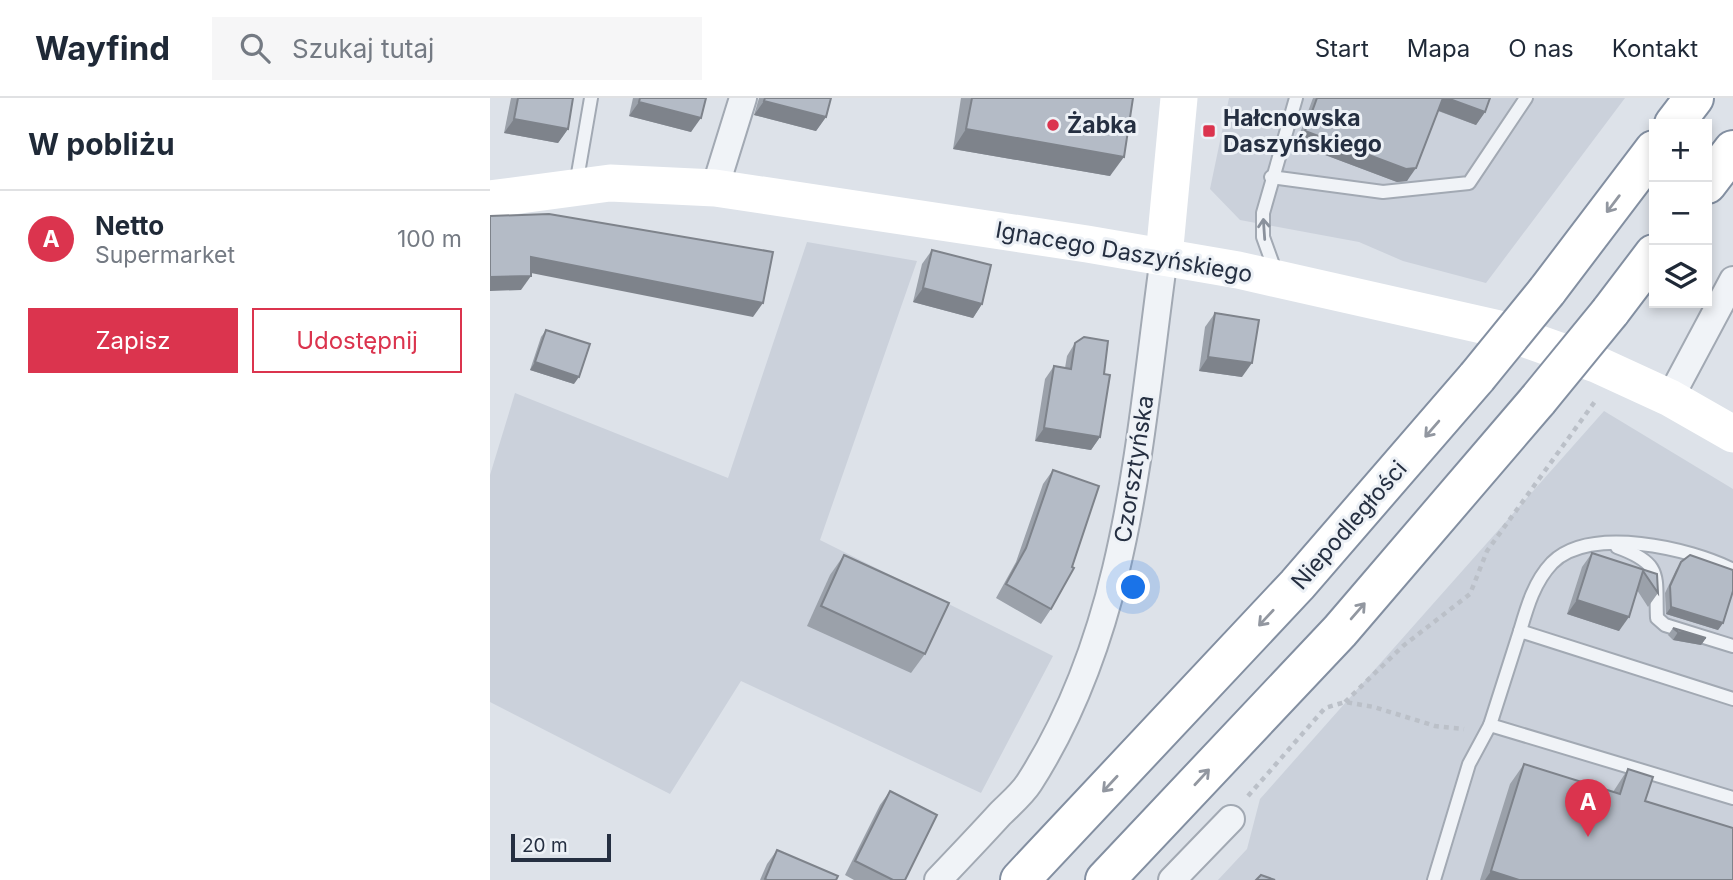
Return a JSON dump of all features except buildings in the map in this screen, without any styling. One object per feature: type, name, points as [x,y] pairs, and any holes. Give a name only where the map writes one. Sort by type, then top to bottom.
[{"type":"highway","points":[[1678,119],[1694,98]]},
{"type":"highway","points":[[1709,182],[1733,150]]},
{"type":"highway","name":"Niepodległości","points":[[1020,880],[1297,585],[1477,377],[1649,157]]},
{"type":"highway","points":[[1105,880],[1340,631],[1538,400],[1649,261]]},
{"type":"street","points":[[715,188],[743,98]]},
{"type":"street","points":[[1164,257],[1179,98]]},
{"type":"street","name":"Ignacego Daszyńskiego","points":[[490,199],[576,186],[657,183],[715,188],[1164,257],[1279,279],[1495,328],[1597,364],[1670,398],[1733,434]]},
{"type":"street","name":"Czorsztyńska","points":[[939,880],[1028,785],[1073,700],[1099,630],[1123,542],[1138,461],[1164,257]]},
{"type":"street","points":[[1670,398],[1733,280]]},
{"type":"street","points":[[1172,880],[1231,819]]},
{"type":"lane","points":[[576,186],[591,98]]},
{"type":"lane","points":[[1279,279],[1264,237],[1263,213],[1271,177],[1296,98]]},
{"type":"lane","points":[[1271,177],[1383,192],[1469,183],[1526,98]]},
{"type":"lane","points":[[1434,880],[1469,764],[1490,725],[1537,583],[1552,563],[1573,547],[1602,542],[1659,547],[1733,570]]},
{"type":"lane","points":[[1602,542],[1635,554],[1650,566],[1658,581],[1657,618],[1665,625],[1733,646]]},
{"type":"lane","points":[[1520,631],[1733,699]]},
{"type":"lane","points":[[1490,725],[1733,798]]},
{"type":"path","points":[[1345,702],[1403,646],[1470,594],[1487,551],[1499,532],[1548,470],[1602,391]]},
{"type":"path","points":[[1231,819],[1325,708],[1345,702],[1374,707],[1435,726],[1460,729],[1490,725]]},
{"type":"shaded area","points":[[1229,98],[1625,98],[1486,283],[1403,261],[1359,242],[1240,220],[1210,189]]},
{"type":"shaded area","points":[[807,242],[917,261],[820,540],[1053,656],[981,793],[741,681],[670,794],[490,702],[490,475],[515,393],[728,478]]},
{"type":"shaded area","points":[[1604,411],[1733,489],[1733,880],[1218,880],[1247,849],[1260,799]]},
{"type":"place","name":"Żabka","points":[[1053,125]]},
{"type":"place","name":"Hałcnowska Daszyńskiego","points":[[1209,131]]},
{"type":"place","name":"Netto","points":[[1588,837]]}]
